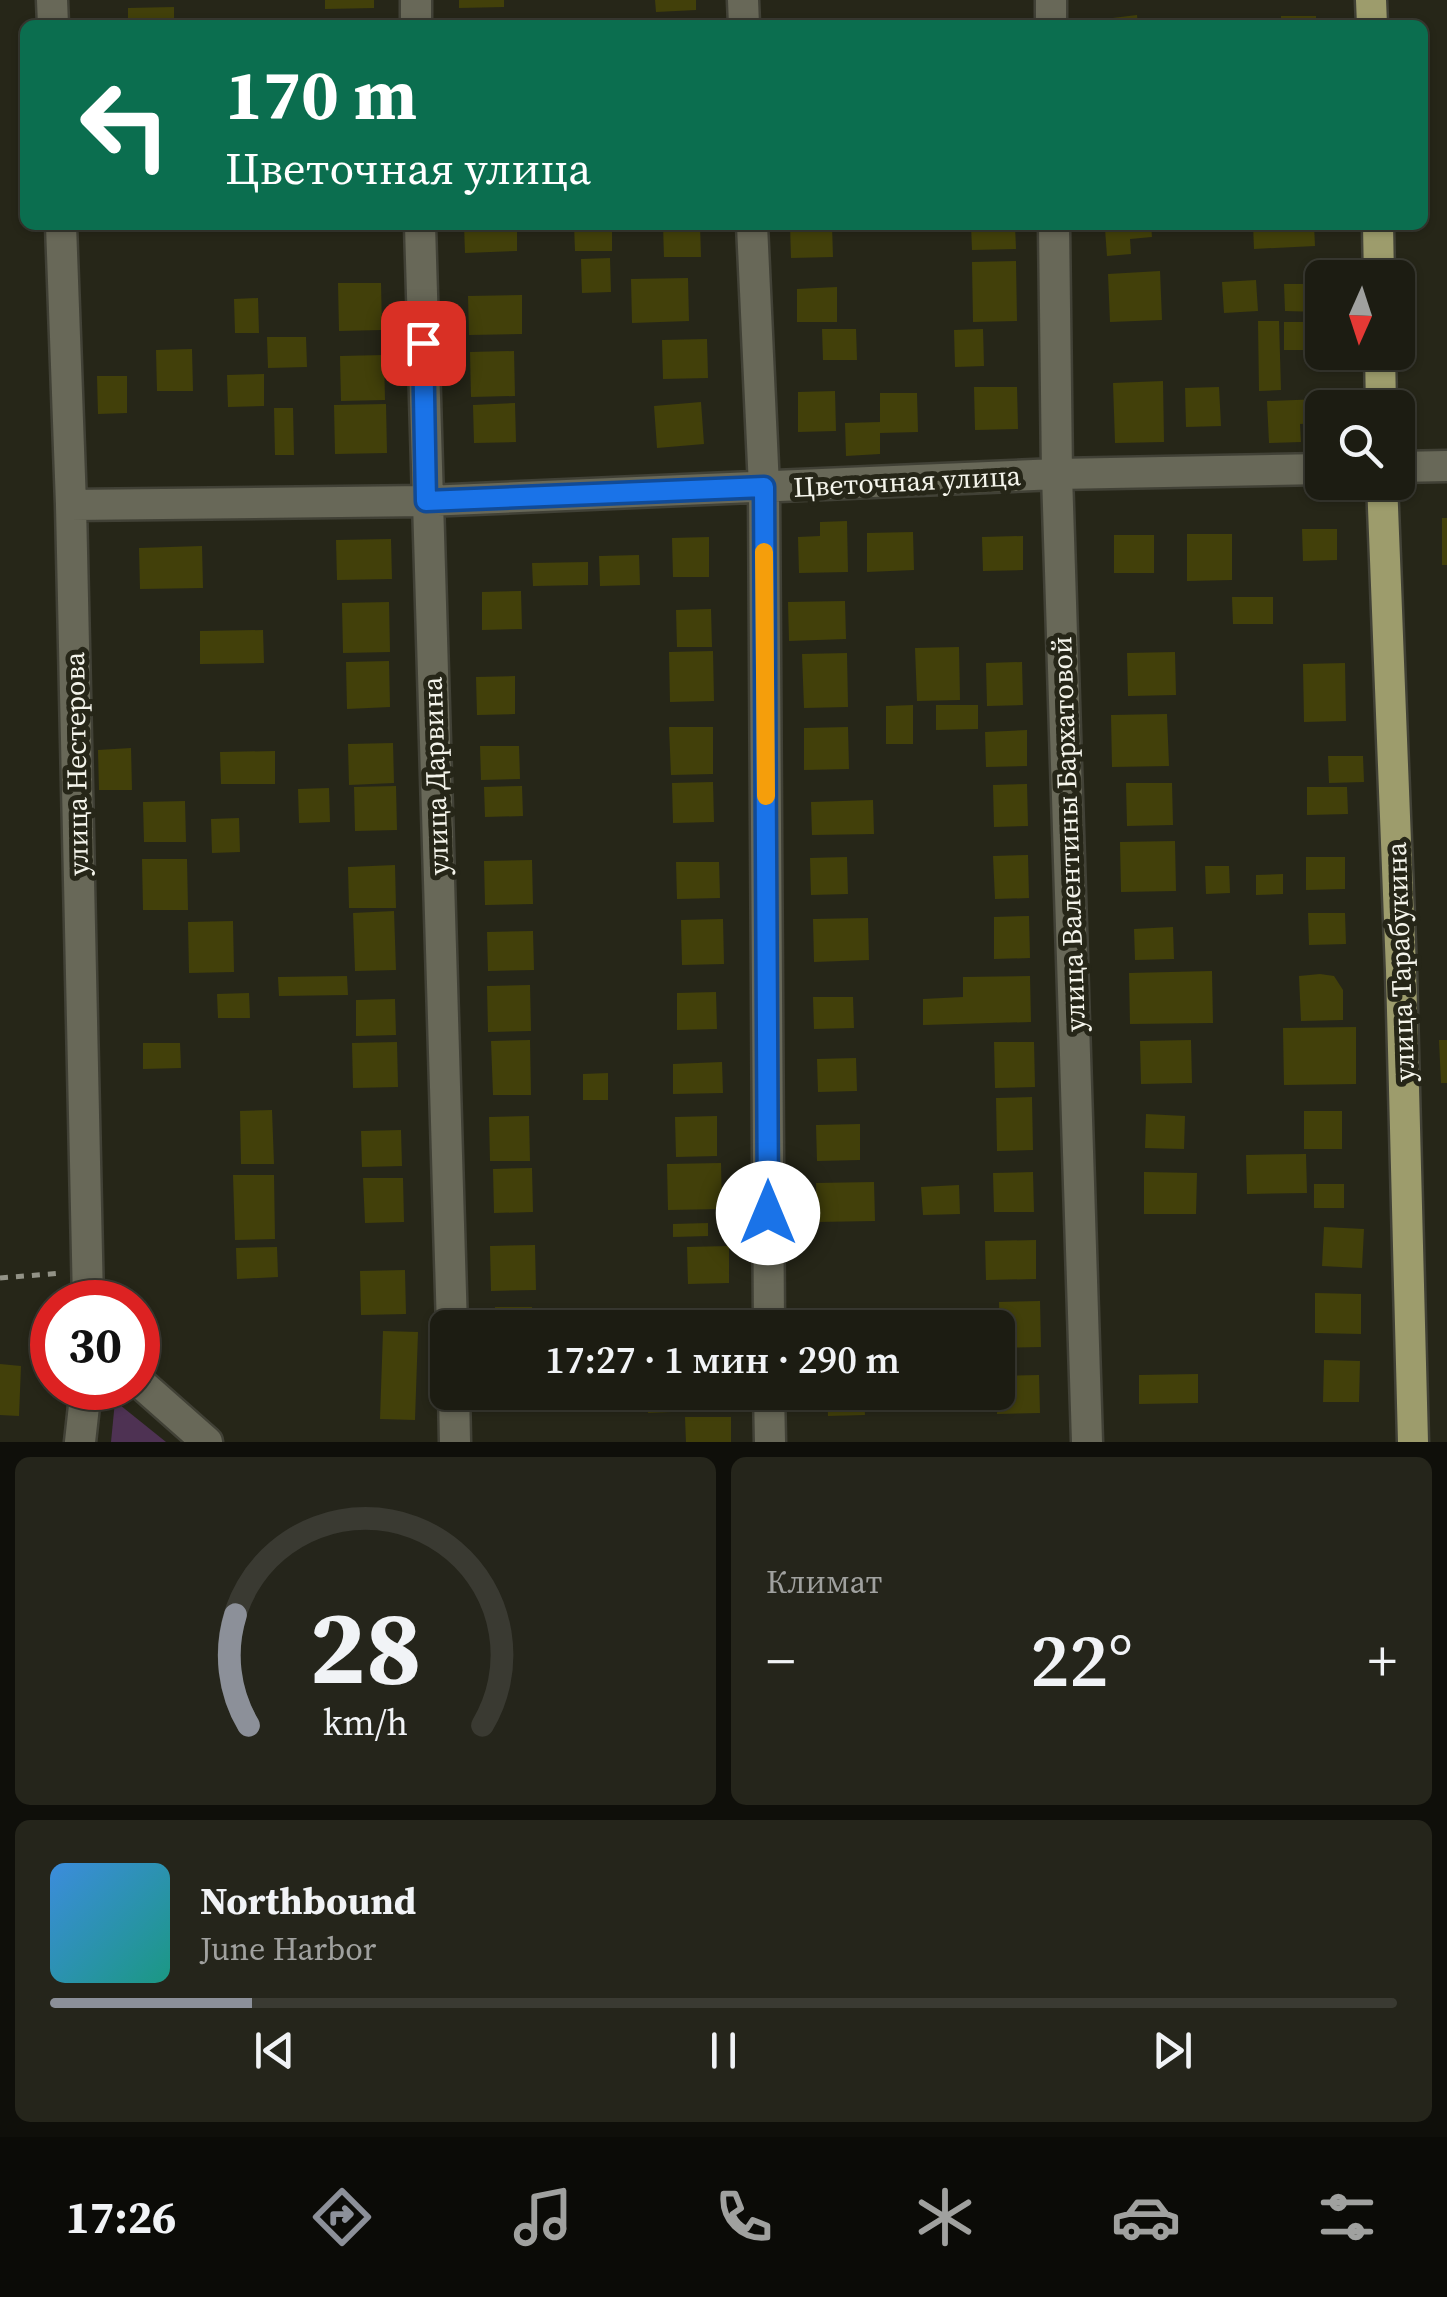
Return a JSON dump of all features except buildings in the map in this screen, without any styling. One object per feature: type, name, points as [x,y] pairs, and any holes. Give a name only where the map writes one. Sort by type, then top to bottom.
[{"type":"main road","points":[[1378,230],[1379,260]]},
{"type":"main road","name":"улица Тарабукина","points":[[1383,500],[1401,971],[1413,1442]]},
{"type":"street","name":"улица Нестерова","points":[[61,230],[71,505],[87,1280]]},
{"type":"street","name":"улица Дарвина","points":[[420,230],[451,1310]]},
{"type":"street","points":[[752,230],[764,487],[769,1310]]},
{"type":"street","name":"улица Валентины Бархатовой","points":[[1054,230],[1057,474],[1086,1442]]},
{"type":"street","points":[[1415,467],[1447,466]]},
{"type":"street","name":"Цветочная улица","points":[[71,505],[426,501],[1057,474],[1305,469]]},
{"type":"street","points":[[160,1400],[207,1442]]},
{"type":"street","points":[[80,1442],[84,1410]]},
{"type":"street","points":[[454,1410],[455,1442]]},
{"type":"street","points":[[769,1410],[770,1442]]},
{"type":"path","points":[[0,1278],[86,1270]]},
{"type":"shaded area","points":[[114,1410],[126,1410],[166,1442],[111,1442]]},
{"type":"slow traffic","points":[[764,552],[766,796]]},
{"type":"route","points":[[423,343],[426,501],[764,487],[768,1213]]}]
